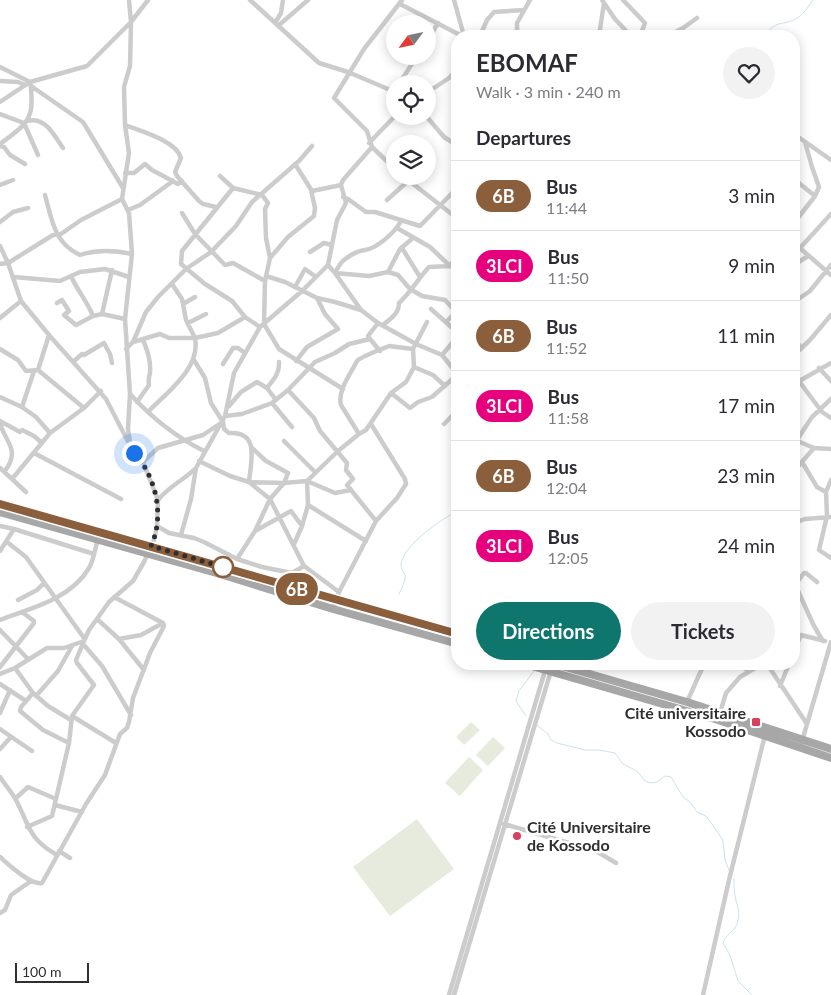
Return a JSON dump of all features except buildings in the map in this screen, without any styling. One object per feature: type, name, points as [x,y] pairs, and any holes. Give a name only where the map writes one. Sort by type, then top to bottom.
[{"type":"main road","points":[[0,504],[98,537]]},
{"type":"main road","points":[[0,512],[258,577],[338,595],[451,632]]},
{"type":"main road","points":[[149,550],[333,609],[451,642]]},
{"type":"main road","points":[[560,670],[718,720],[802,744],[831,749]]},
{"type":"main road","points":[[563,670],[687,702],[720,713],[766,733]]},
{"type":"main road","points":[[802,744],[831,758]]},
{"type":"street","points":[[129,0],[131,22],[130,66],[124,87],[125,125],[129,153],[122,199],[128,210],[132,254],[125,319],[130,394],[128,429],[130,446]]},
{"type":"street","points":[[0,102],[24,85],[86,66],[131,22],[148,0]]},
{"type":"street","points":[[250,0],[319,63],[386,87]]},
{"type":"street","points":[[276,24],[281,13],[283,0]]},
{"type":"street","points":[[276,24],[308,0]]},
{"type":"street","points":[[454,0],[462,30]]},
{"type":"street","points":[[517,30],[517,23],[530,0]]},
{"type":"street","points":[[623,0],[645,23],[642,30]]},
{"type":"street","points":[[600,30],[603,1]]},
{"type":"street","points":[[603,1],[626,30]]},
{"type":"street","points":[[386,160],[370,145],[367,131],[334,100],[334,97],[364,49],[401,2],[451,30]]},
{"type":"street","points":[[483,30],[487,20],[494,12],[524,10]]},
{"type":"street","points":[[679,30],[696,18]]},
{"type":"street","points":[[0,67],[30,84],[83,122],[123,188]]},
{"type":"street","points":[[436,87],[451,76]]},
{"type":"street","points":[[0,81],[18,82],[24,85]]},
{"type":"street","points":[[24,164],[10,155],[0,145],[26,122],[31,113],[30,84]]},
{"type":"street","points":[[0,114],[26,122],[34,119],[43,122],[63,148]]},
{"type":"street","points":[[26,122],[38,156]]},
{"type":"street","points":[[125,125],[167,143],[180,153],[181,158],[175,172],[199,201],[216,207]]},
{"type":"street","points":[[158,500],[165,491],[196,468],[225,416],[234,373],[262,325],[302,291],[328,265],[337,220],[346,203],[341,185],[344,178],[387,125]]},
{"type":"street","points":[[433,125],[440,134],[451,141]]},
{"type":"street","points":[[800,138],[831,160]]},
{"type":"street","points":[[800,215],[820,187],[805,142]]},
{"type":"street","points":[[126,349],[133,342],[148,309],[158,297],[186,269],[211,252],[236,226],[252,202],[262,195],[312,146]]},
{"type":"street","points":[[125,173],[134,173],[145,164],[178,184],[182,181]]},
{"type":"street","points":[[270,258],[288,237],[314,216],[315,208],[311,190],[295,164]]},
{"type":"street","points":[[220,176],[233,188],[262,195],[268,202],[265,209],[266,238],[270,258],[266,278],[262,325]]},
{"type":"street","points":[[0,185],[13,180]]},
{"type":"street","points":[[128,210],[140,205],[173,181]]},
{"type":"street","points":[[800,184],[815,196]]},
{"type":"street","points":[[311,190],[341,185]]},
{"type":"street","points":[[387,200],[404,185]]},
{"type":"street","points":[[413,185],[451,214]]},
{"type":"street","points":[[233,188],[182,251],[181,264],[205,284],[224,294],[244,317],[262,325],[278,348],[343,389]]},
{"type":"street","points":[[343,197],[366,212],[375,212],[420,226],[451,194]]},
{"type":"street","points":[[45,195],[54,230],[73,252],[80,255],[107,251],[132,254]]},
{"type":"street","points":[[0,264],[8,263],[53,235],[64,233],[81,220],[122,199]]},
{"type":"street","points":[[0,222],[13,212],[28,208]]},
{"type":"street","points":[[182,213],[195,234],[225,265],[233,262],[266,278],[280,280],[317,298],[360,310],[380,324],[416,344],[442,355],[451,367]]},
{"type":"street","points":[[831,214],[800,248],[831,275]]},
{"type":"street","points":[[335,273],[342,261],[384,240],[397,228],[401,221]]},
{"type":"street","points":[[397,228],[430,247],[450,266]]},
{"type":"street","points":[[388,272],[402,248],[413,238]]},
{"type":"street","points":[[310,252],[324,243],[332,245]]},
{"type":"street","points":[[0,246],[14,278],[21,301],[49,335],[101,391],[134,453],[143,462],[158,500],[157,526],[149,550],[133,581],[114,597],[97,619],[84,641],[76,660],[94,685],[71,718],[69,743],[52,816],[27,827]]},
{"type":"street","points":[[402,248],[420,277]]},
{"type":"street","points":[[800,261],[808,256]]},
{"type":"street","points":[[800,297],[810,291],[831,264]]},
{"type":"street","points":[[328,265],[360,310]]},
{"type":"street","points":[[380,351],[368,336],[380,324],[395,314],[399,308],[398,303],[429,267],[450,266]]},
{"type":"street","points":[[14,278],[60,281],[85,271],[102,269],[112,270],[129,277]]},
{"type":"street","points":[[294,287],[305,269],[316,277]]},
{"type":"street","points":[[102,314],[112,270]]},
{"type":"street","points":[[335,273],[369,276],[388,272],[398,275],[410,289],[422,296],[445,300],[451,307]]},
{"type":"street","points":[[71,276],[93,316]]},
{"type":"street","points":[[148,412],[174,385],[194,360],[197,348],[196,338],[188,323],[182,299],[172,284]]},
{"type":"street","points":[[183,304],[196,297]]},
{"type":"street","points":[[296,361],[309,346],[338,329],[326,314],[317,298]]},
{"type":"street","points":[[56,303],[62,300],[69,311],[64,315],[76,325],[93,316],[102,314],[125,319]]},
{"type":"street","points":[[0,318],[21,301]]},
{"type":"street","points":[[431,309],[451,327]]},
{"type":"street","points":[[188,323],[206,314]]},
{"type":"street","points":[[801,348],[831,315]]},
{"type":"street","points":[[133,342],[160,334],[170,338],[196,338],[218,333],[244,317]]},
{"type":"street","points":[[446,322],[451,317]]},
{"type":"street","points":[[294,544],[308,505],[307,481],[338,450],[372,424],[392,393],[406,382],[414,367],[413,349],[427,322]]},
{"type":"street","points":[[22,407],[49,335]]},
{"type":"street","points":[[225,416],[242,414],[263,408],[274,402],[288,390],[315,362],[349,344],[370,339]]},
{"type":"street","points":[[137,402],[149,385],[147,378],[150,372],[147,350],[143,340]]},
{"type":"street","points":[[73,362],[82,354],[84,355],[104,343],[112,362]]},
{"type":"street","points":[[442,355],[451,343]]},
{"type":"street","points":[[358,434],[341,405],[340,397],[358,359],[389,346],[413,349]]},
{"type":"street","points":[[223,364],[233,348],[238,348],[245,353]]},
{"type":"street","points":[[0,349],[18,360],[26,371],[36,370],[84,408]]},
{"type":"street","points":[[194,360],[206,380],[211,403],[224,429],[229,433],[246,435],[252,448],[266,461],[288,473],[284,483],[270,499],[255,531],[237,559]]},
{"type":"street","points":[[267,388],[277,375],[280,368],[279,362]]},
{"type":"street","points":[[800,380],[831,363]]},
{"type":"street","points":[[414,367],[433,375],[445,386]]},
{"type":"street","points":[[819,368],[830,379]]},
{"type":"street","points":[[392,393],[410,408],[418,402],[432,397],[451,380]]},
{"type":"street","points":[[228,407],[241,392],[256,382],[267,388],[274,402],[292,427]]},
{"type":"street","points":[[800,387],[819,409],[831,418]]},
{"type":"street","points":[[288,390],[314,418],[320,431],[338,450],[347,463],[346,470],[353,479],[347,485],[376,521]]},
{"type":"street","points":[[12,479],[50,433],[84,408],[101,391]]},
{"type":"street","points":[[130,394],[148,412],[183,440],[204,451]]},
{"type":"street","points":[[0,397],[22,407],[36,417],[50,433]]},
{"type":"street","points":[[800,434],[819,409],[831,399]]},
{"type":"street","points":[[444,424],[451,417]]},
{"type":"street","points":[[0,422],[20,432],[22,430],[42,442]]},
{"type":"street","points":[[0,422],[3,433],[12,447],[11,463],[5,471]]},
{"type":"street","points":[[143,462],[158,448],[203,435],[222,422]]},
{"type":"street","points":[[333,609],[338,595],[376,521],[397,498],[406,482],[372,424]]},
{"type":"street","points":[[284,441],[315,472]]},
{"type":"street","points":[[800,442],[814,448],[831,449]]},
{"type":"street","points":[[249,482],[252,448]]},
{"type":"street","points":[[800,464],[814,448]]},
{"type":"street","points":[[34,453],[121,499]]},
{"type":"street","points":[[200,461],[230,476],[249,482],[284,483],[307,481],[335,493],[351,490]]},
{"type":"street","points":[[802,462],[817,487],[826,492]]},
{"type":"street","points":[[0,468],[26,492]]},
{"type":"street","points":[[181,534],[191,499],[196,468]]},
{"type":"street","points":[[831,480],[826,492],[829,516],[819,550],[831,558]]},
{"type":"street","points":[[249,482],[270,499],[304,566],[338,595]]},
{"type":"street","points":[[308,505],[366,541]]},
{"type":"street","points":[[255,531],[291,511],[302,526]]},
{"type":"street","points":[[800,521],[829,516]]},
{"type":"street","points":[[0,526],[94,554]]},
{"type":"street","points":[[157,526],[169,533],[181,534],[199,540],[237,559],[262,567],[292,574],[304,566]]},
{"type":"street","points":[[0,551],[14,529]]},
{"type":"street","points":[[0,620],[56,598],[70,588],[90,566],[98,537]]},
{"type":"street","points":[[7,542],[26,557],[56,598],[102,666],[131,715]]},
{"type":"street","points":[[258,577],[262,567]]},
{"type":"street","points":[[800,577],[804,573],[817,582]]},
{"type":"street","points":[[18,600],[44,583]]},
{"type":"street","points":[[800,594],[824,641]]},
{"type":"street","points":[[114,597],[163,623]]},
{"type":"street","points":[[0,667],[34,622],[22,612]]},
{"type":"street","points":[[97,619],[119,639],[144,670]]},
{"type":"street","points":[[119,639],[141,635],[163,623]]},
{"type":"street","points":[[0,857],[31,881],[38,884],[42,882],[105,775],[120,734],[127,728],[133,698],[150,653],[164,628],[163,623]]},
{"type":"street","points":[[0,630],[28,659]]},
{"type":"street","points":[[800,637],[801,635],[831,643],[802,744]]},
{"type":"street","points":[[0,674],[15,668],[47,648],[64,648],[84,641]]},
{"type":"street","points":[[69,743],[49,734],[20,710],[26,701],[35,695],[58,671],[72,646]]},
{"type":"street","points":[[15,668],[35,695],[116,743]]},
{"type":"street","points":[[449,995],[550,670]]},
{"type":"street","points":[[687,702],[701,670]]},
{"type":"street","points":[[720,713],[726,693],[740,677],[752,670]]},
{"type":"street","points":[[771,670],[807,724]]},
{"type":"street","points":[[780,686],[787,670]]},
{"type":"street","points":[[0,684],[26,701]]},
{"type":"street","points":[[0,712],[10,690]]},
{"type":"street","points":[[0,729],[32,751]]},
{"type":"street","points":[[703,995],[728,880],[766,733]]},
{"type":"street","points":[[0,749],[11,737]]},
{"type":"street","points":[[0,777],[16,798],[27,827],[42,846],[70,858]]},
{"type":"street","points":[[16,798],[29,787],[56,799]]},
{"type":"street","points":[[55,805],[82,812]]},
{"type":"street","points":[[503,824],[596,852],[616,863]]},
{"type":"street","points":[[454,995],[503,824]]},
{"type":"street","points":[[0,913],[6,910],[11,895],[31,881]]},
{"type":"shaded area","points":[[471,722],[480,730],[464,745],[456,737]]},
{"type":"shaded area","points":[[493,737],[505,748],[488,766],[476,755]]},
{"type":"shaded area","points":[[469,757],[483,770],[460,796],[445,783]]},
{"type":"shaded area","points":[[417,819],[454,869],[390,916],[353,867]]},
{"type":"waterway","points":[[770,30],[779,24],[799,17],[813,0]]},
{"type":"waterway","points":[[399,594],[405,577],[401,564],[409,549],[424,533],[451,515]]},
{"type":"waterway","points":[[526,716],[516,701],[519,691],[534,671]]},
{"type":"waterway","points":[[537,725],[548,734],[551,740],[557,743],[585,750],[615,753],[623,764],[637,771],[645,781],[650,783],[657,782],[665,776],[671,777],[683,797],[690,802],[697,812],[706,816],[719,834],[723,841],[725,860],[729,870]]},
{"type":"waterway","points":[[734,879],[739,912],[738,920],[736,927],[723,943],[730,955],[738,981],[752,995]]},
{"type":"bus line","name":"6B","points":[[0,504],[451,632]]},
{"type":"place","name":"Cité universitaire Kossodo","points":[[756,722]]},
{"type":"place","name":"Cité Universitaire de Kossodo","points":[[517,836]]},
{"type":"route","points":[[134,453],[143,462],[158,500],[157,526],[151,546],[223,567]]}]
